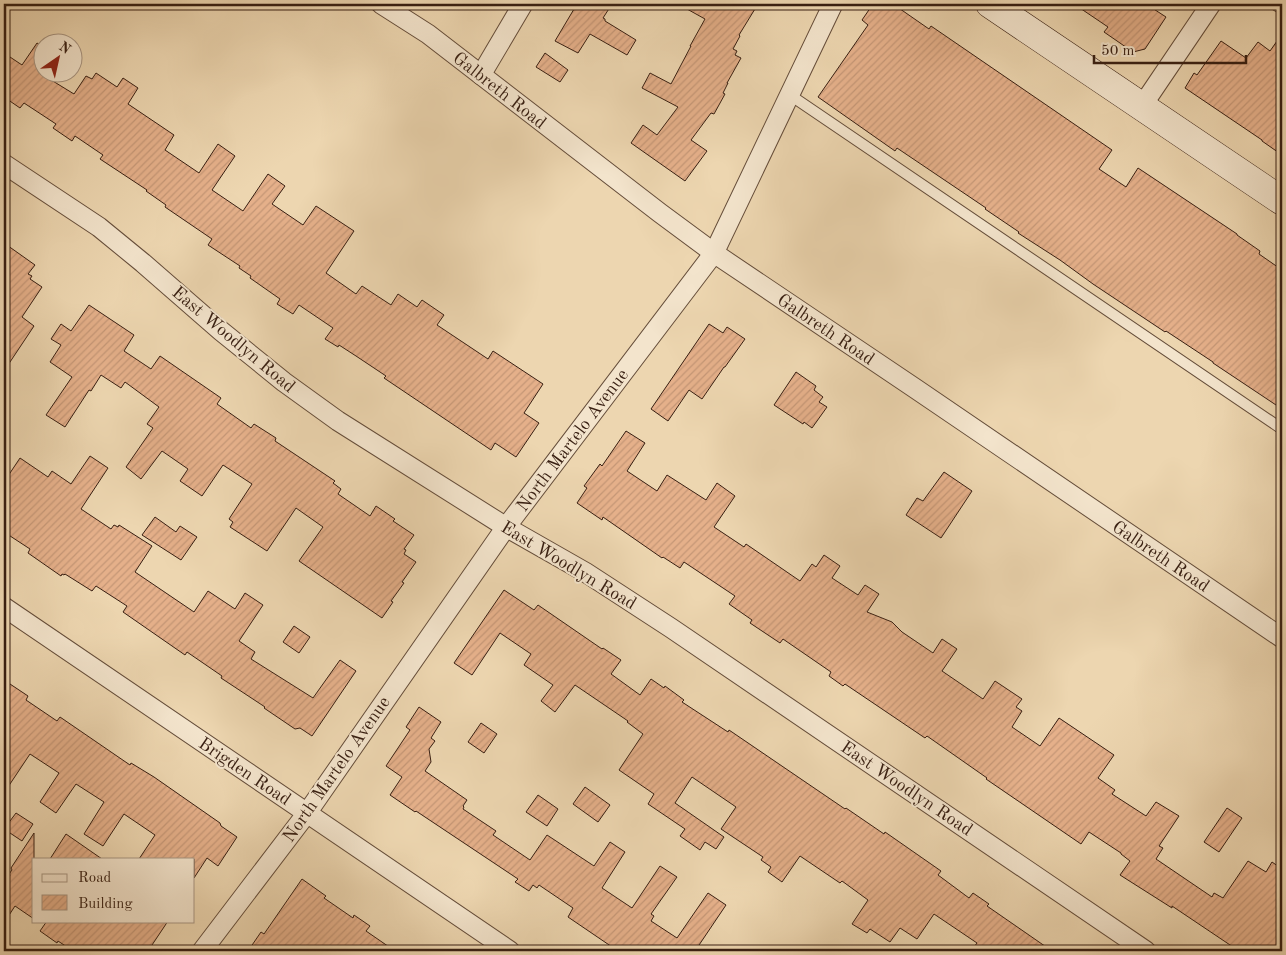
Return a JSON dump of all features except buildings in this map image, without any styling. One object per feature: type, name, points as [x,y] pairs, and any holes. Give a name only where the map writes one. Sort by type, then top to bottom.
[{"type":"main road","points":[[990,4],[1282,201]]},
{"type":"street","name":"Galbreth Road","points":[[381,4],[428,34],[660,214],[714,253],[1282,638]]},
{"type":"street","points":[[481,75],[523,4]]},
{"type":"street","name":"North Martelo Avenue","points":[[202,951],[307,813],[506,527],[714,253],[833,4]]},
{"type":"street","points":[[1142,106],[1211,4]]},
{"type":"street","name":"East Woodlyn Road","points":[[4,164],[99,227],[221,331],[284,382],[338,421],[506,527],[585,572],[671,628],[1146,951]]},
{"type":"street","name":"Brigden Road","points":[[4,607],[510,951]]},
{"type":"lane","points":[[1274,4],[1282,9]]},
{"type":"lane","points":[[790,95],[1282,429]]}]
